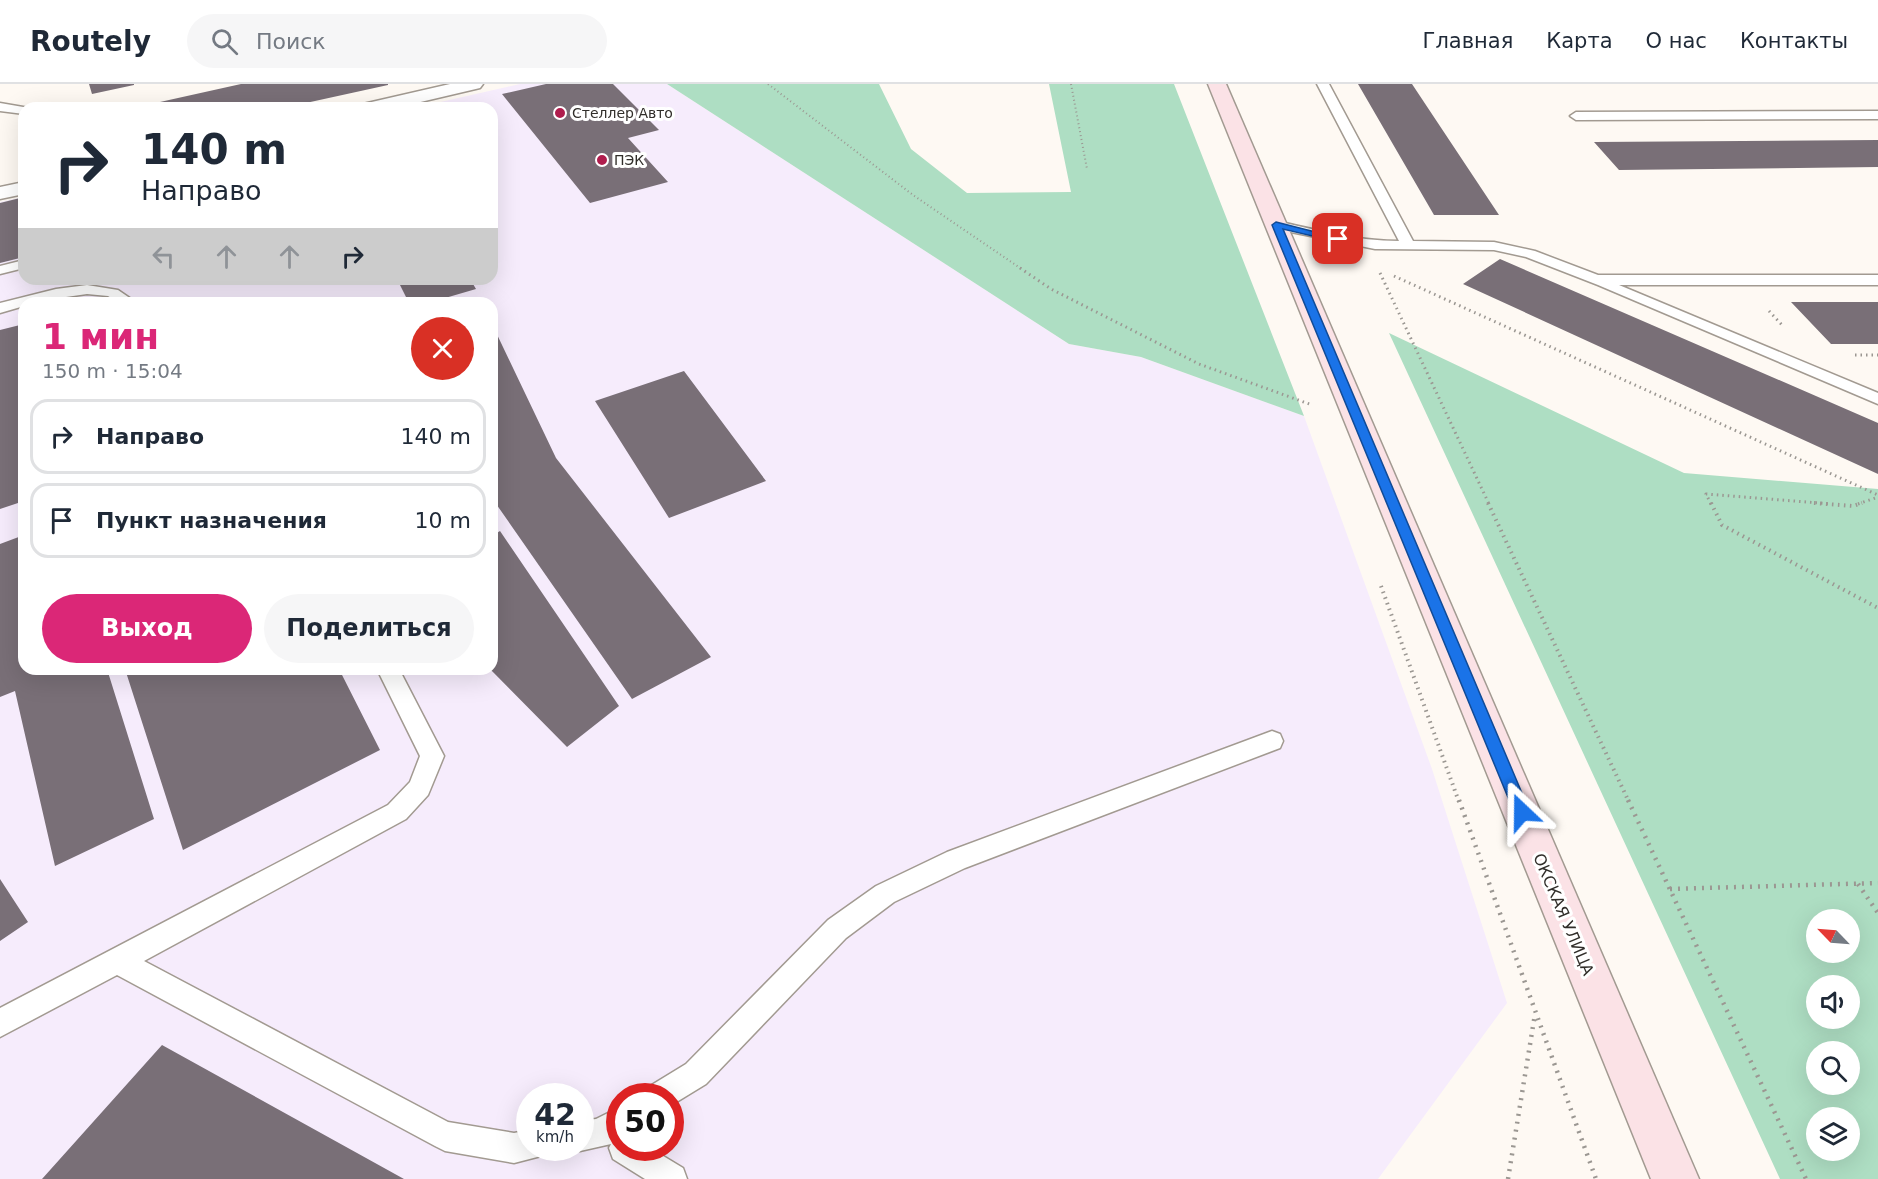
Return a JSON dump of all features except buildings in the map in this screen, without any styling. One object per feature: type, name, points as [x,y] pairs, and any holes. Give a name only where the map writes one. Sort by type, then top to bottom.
[{"type":"main road","name":"ОКСКАЯ УЛИЦА","points":[[1217,84],[1675,1179]]},
{"type":"street","points":[[396,102],[474,84]]},
{"type":"street","points":[[0,193],[18,189]]},
{"type":"lane","points":[[1323,84],[1409,247]]},
{"type":"lane","points":[[0,107],[18,109]]},
{"type":"lane","points":[[1576,116],[1878,115]]},
{"type":"lane","points":[[1276,225],[1375,245],[1494,246],[1530,254],[1878,399]]},
{"type":"lane","points":[[0,270],[18,266]]},
{"type":"lane","points":[[1596,280],[1878,280]]},
{"type":"lane","points":[[42,297],[86,290],[112,293],[119,297]]},
{"type":"lane","points":[[0,308],[18,303]]},
{"type":"lane","points":[[0,1023],[397,812],[420,788],[432,756],[391,675]]},
{"type":"lane","points":[[681,1083],[696,1074],[837,929],[885,894],[956,860],[1272,741]]},
{"type":"lane","points":[[118,961],[445,1136],[516,1148]]},
{"type":"lane","points":[[646,1161],[672,1179]]},
{"type":"path","points":[[768,84],[913,195],[1051,289],[1199,364],[1317,407]]},
{"type":"path","points":[[1071,84],[1087,169]]},
{"type":"path","points":[[1806,1179],[1377,268],[1878,496]]},
{"type":"path","points":[[1878,496],[1853,506],[1706,494],[1722,525],[1878,608]]},
{"type":"path","points":[[1377,575],[1596,1179]]},
{"type":"path","points":[[1857,883],[1878,913]]},
{"type":"path","points":[[1670,889],[1878,883]]},
{"type":"path","points":[[1508,1179],[1535,1014]]},
{"type":"shaded area","points":[[520,84],[667,84],[1069,344],[1141,357],[1304,416],[1432,769],[1507,1003],[1378,1179],[0,1179],[0,202],[18,198],[18,285],[498,285],[498,102],[440,102]]},
{"type":"green space","points":[[667,84],[879,84],[911,149],[967,193],[1071,192],[1049,84],[1174,84],[1304,416],[1141,357],[1069,344]]},
{"type":"green space","points":[[1389,333],[1684,473],[1878,489],[1878,1179],[1780,1179]]},
{"type":"place","name":"Стеллер Авто","points":[[560,113]]},
{"type":"place","name":"ПЭК","points":[[602,160]]},
{"type":"route","points":[[1338,239],[1276,225],[1522,812]]}]
